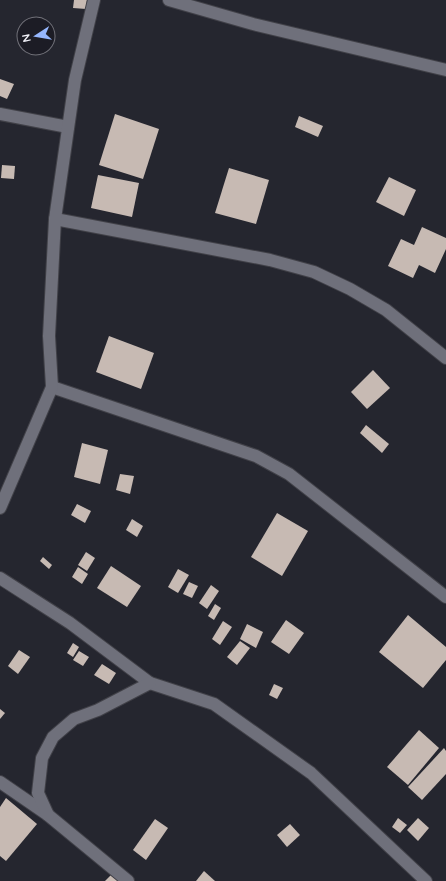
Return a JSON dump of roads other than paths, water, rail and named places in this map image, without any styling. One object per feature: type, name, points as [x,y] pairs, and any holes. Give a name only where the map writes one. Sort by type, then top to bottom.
[{"type":"street","points":[[0,508],[52,387],[49,336],[55,219],[75,80],[94,0]]},
{"type":"street","points":[[170,0],[253,24],[446,70]]},
{"type":"street","points":[[0,114],[68,127]]},
{"type":"street","points":[[55,219],[270,260],[314,272],[350,289],[386,310],[446,358]]},
{"type":"street","points":[[52,387],[256,456],[289,474],[446,597]]},
{"type":"street","points":[[0,578],[70,623],[150,683],[214,704],[311,773],[426,881]]},
{"type":"street","points":[[48,815],[38,793],[42,758],[53,737],[74,719],[98,710],[150,683]]},
{"type":"street","points":[[0,782],[48,815],[128,881]]}]
